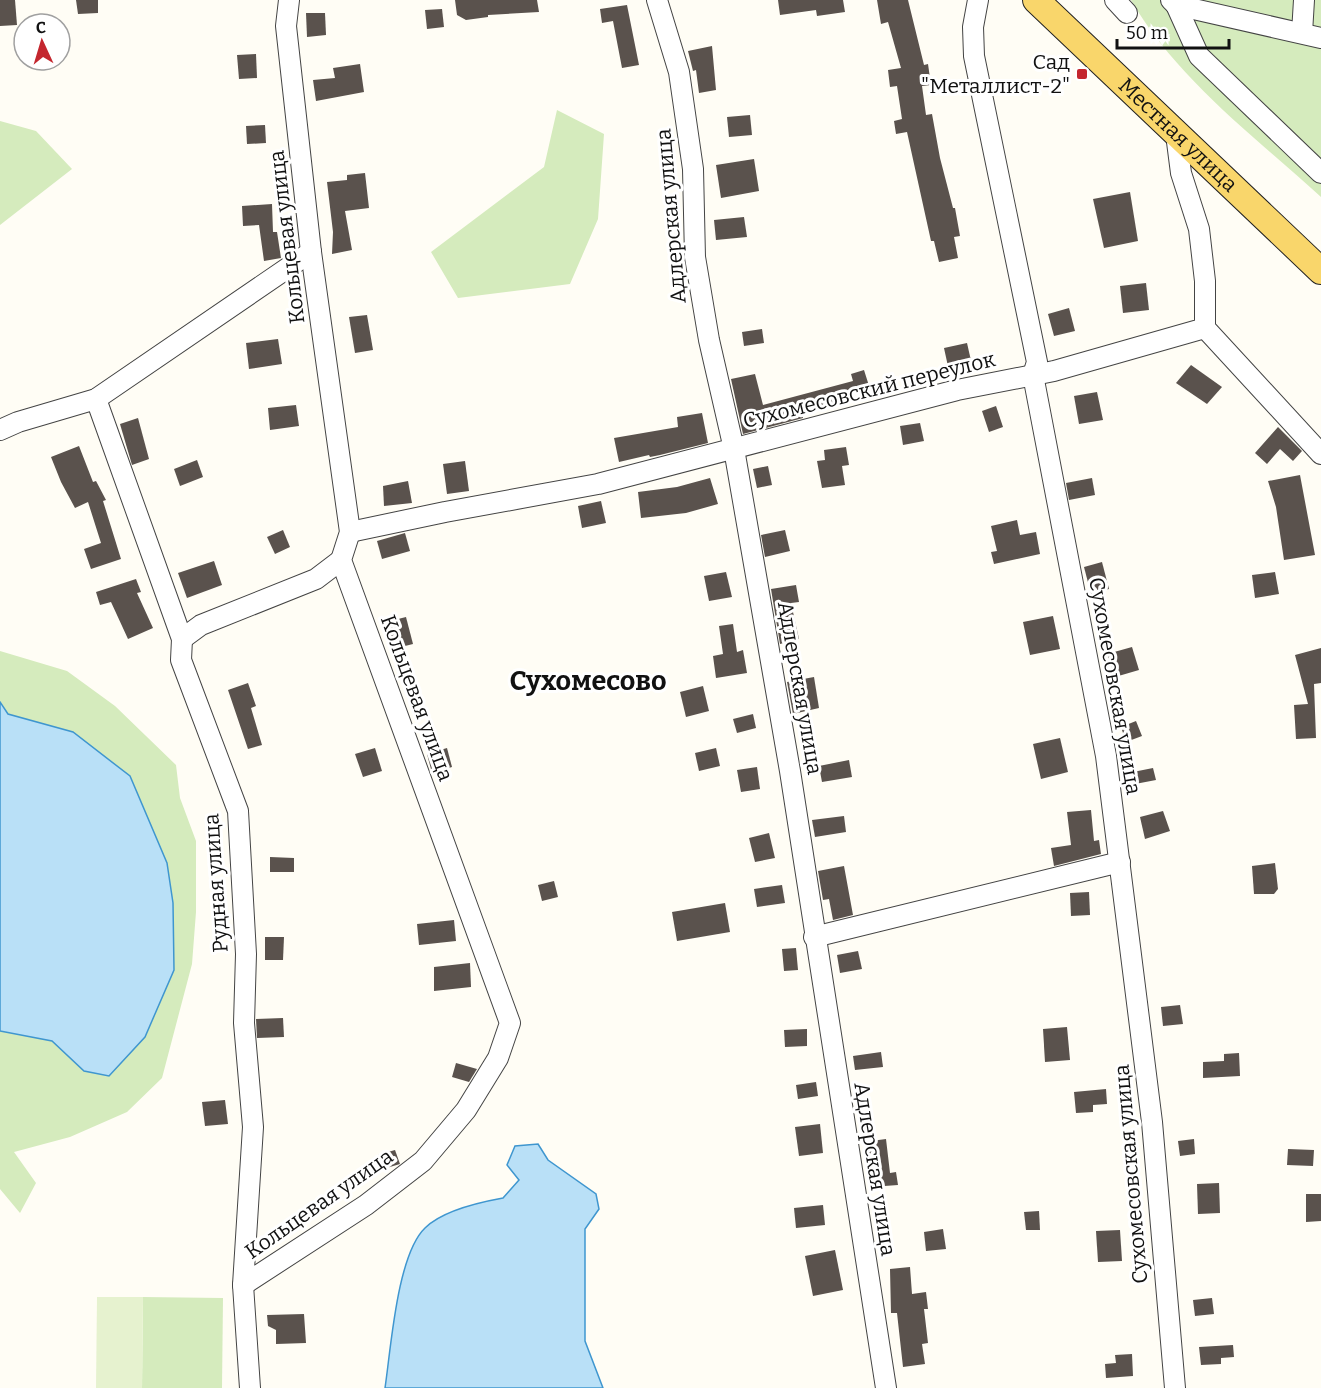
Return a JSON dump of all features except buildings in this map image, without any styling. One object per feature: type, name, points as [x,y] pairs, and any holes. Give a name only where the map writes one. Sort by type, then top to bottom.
[{"type":"main road","name":"Местная улица","points":[[1036,0],[1321,271]]},
{"type":"street","name":"Кольцевая улица","points":[[243,1286],[366,1206],[423,1161],[471,1101],[498,1058],[510,1023],[341,561],[350,532],[311,252],[286,26],[289,0]]},
{"type":"street","name":"Адлерская улица","points":[[657,0],[679,72],[693,169],[695,257],[708,340],[734,449],[790,771],[814,937],[886,1388]]},
{"type":"street","name":"Сухомесовская улица","points":[[978,0],[973,27],[974,56],[1037,362],[1033,375],[1106,756],[1152,1122],[1175,1388]]},
{"type":"street","points":[[1174,3],[1312,35],[1304,0]]},
{"type":"street","points":[[1174,3],[1199,56],[1321,173]]},
{"type":"street","points":[[1176,134],[1181,173],[1199,229],[1206,281],[1205,328],[1321,454]]},
{"type":"street","points":[[0,430],[18,422],[96,399],[311,252]]},
{"type":"street","name":"Сухомесовский переулок","points":[[350,532],[598,484],[957,390],[1107,357],[1205,328]]},
{"type":"street","name":"Рудная улица","points":[[96,399],[182,639],[181,660],[238,811],[246,954],[244,1023],[253,1127],[243,1286],[250,1388]]},
{"type":"street","points":[[182,639],[201,625],[316,579],[341,561]]},
{"type":"street","points":[[814,937],[1120,862]]},
{"type":"green space","points":[[1131,0],[1321,0],[1321,197],[1193,81],[1149,28]]},
{"type":"green space","points":[[557,110],[604,134],[598,219],[570,284],[458,298],[431,252],[544,167]]},
{"type":"green space","points":[[0,121],[36,131],[72,169],[0,225]]},
{"type":"green space","points":[[0,651],[67,671],[115,706],[176,765],[180,798],[196,841],[196,912],[192,964],[162,1078],[127,1112],[70,1137],[14,1152],[36,1183],[20,1213],[0,1189],[0,1031],[52,1041],[84,1071],[73,732],[8,714],[0,702]]},
{"type":"green space","points":[[97,1297],[143,1297],[142,1388],[96,1388]]},
{"type":"green space","points":[[143,1297],[223,1298],[222,1388],[142,1388]]},
{"type":"water","points":[[0,702],[8,714],[73,732],[130,776],[167,863],[173,903],[174,970],[145,1037],[109,1076],[84,1071],[52,1041],[0,1031]]},
{"type":"water","points":[[538,1144],[548,1160],[596,1194],[599,1209],[585,1229],[585,1341],[603,1388],[385,1388],[397,1303],[415,1241],[432,1222],[451,1212],[503,1198],[519,1180],[507,1165],[515,1146]]},
{"type":"place","name":"Сад \"Металлист-2\"","points":[[1082,74]]},
{"type":"district","name":"Сухомесово","points":[[588,681]]}]
